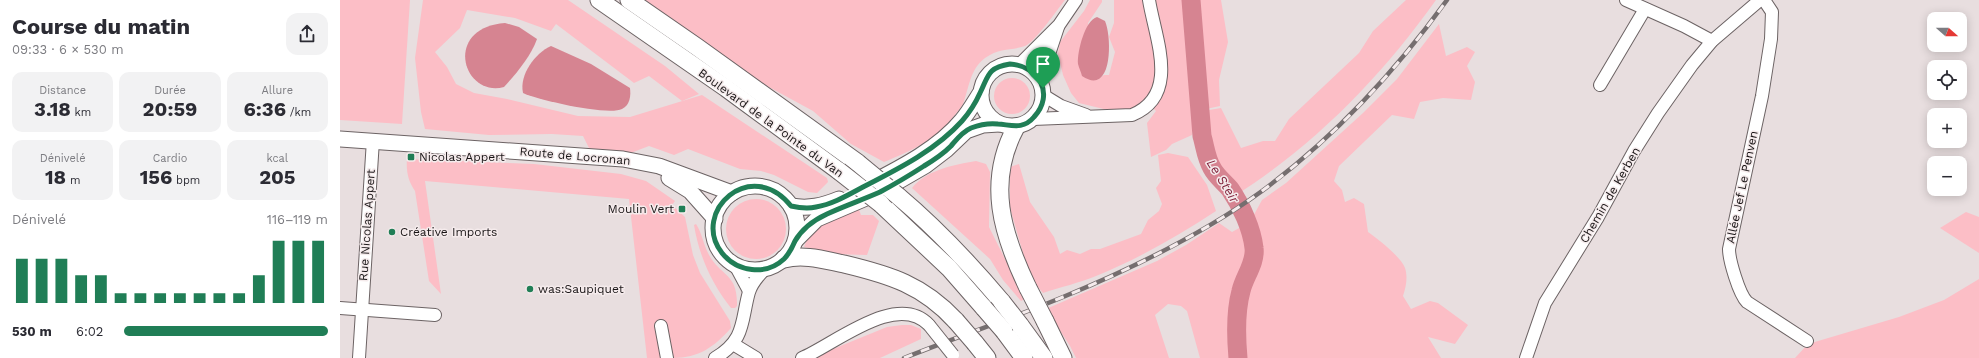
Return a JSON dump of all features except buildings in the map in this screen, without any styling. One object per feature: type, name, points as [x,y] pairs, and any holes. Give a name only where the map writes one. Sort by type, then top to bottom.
[{"type":"highway","name":"Boulevard de la Pointe du Van","points":[[599,0],[726,88],[839,171],[881,204],[950,268],[1004,331],[1024,358]]},
{"type":"highway","name":"Boulevard de la Pointe du Van","points":[[629,0],[858,163],[898,196],[956,251],[1002,302],[1044,358]]},
{"type":"highway","points":[[1016,126],[1006,146],[1002,162],[1001,202],[1009,244],[1028,288],[1063,358]]},
{"type":"highway","points":[[784,259],[800,257],[818,258],[896,278],[907,283],[936,300],[988,358]]},
{"type":"main road","points":[[791,206],[808,208],[830,203],[901,168],[933,146],[957,126],[965,117],[981,92],[986,77],[1001,65],[1020,64],[1032,71],[1042,88],[1040,108],[1032,119],[1016,126],[998,124],[983,125],[966,131],[946,150],[925,166],[880,192],[817,219],[796,240],[784,259],[765,269],[750,269],[735,265],[721,252],[714,235],[714,219],[724,200],[732,193],[745,187],[764,187],[775,191],[784,197],[791,206],[796,217],[796,240]]},
{"type":"main road","points":[[981,92],[982,104],[985,112],[998,124]]},
{"type":"main road","name":"Route de Locronan","points":[[340,139],[449,155],[587,163],[635,168],[660,175],[683,186],[698,199],[714,219]]},
{"type":"main road","name":"Route de Locronan","points":[[340,146],[373,144],[624,159],[659,166],[732,193]]},
{"type":"street","points":[[1020,64],[1059,25],[1076,0]]},
{"type":"street","points":[[1032,119],[1132,115],[1147,107],[1156,96],[1160,83],[1161,59],[1149,0]]},
{"type":"street","points":[[1626,0],[1684,26],[1712,41]]},
{"type":"street","name":"Chemin de Kerben","points":[[1526,358],[1540,313],[1552,290],[1598,217],[1634,151],[1658,113],[1692,65],[1712,41],[1760,0]]},
{"type":"street","name":"Allée Jef Le Penven","points":[[1764,0],[1772,12],[1771,39],[1762,96],[1729,249],[1729,258],[1741,295],[1747,302],[1807,342]]},
{"type":"street","points":[[1600,85],[1645,8]]},
{"type":"street","points":[[1059,25],[1042,88],[1068,109],[1093,117]]},
{"type":"street","name":"Rue Nicolas Appert","points":[[359,358],[373,144]]},
{"type":"street","points":[[735,265],[749,291]]},
{"type":"street","points":[[715,358],[733,344],[743,324],[749,291],[765,269]]},
{"type":"street","points":[[340,308],[435,315]]},
{"type":"street","points":[[802,358],[883,316],[910,314],[920,317],[929,325],[955,356]]},
{"type":"street","points":[[661,326],[667,358]]},
{"type":"street","points":[[733,344],[756,358]]},
{"type":"shaded area","points":[[340,0],[410,0],[402,124],[340,120]]},
{"type":"shaded area","points":[[423,0],[568,0],[665,66],[699,94],[682,101],[649,76],[634,83],[556,24],[551,31],[515,18],[467,10],[460,28],[435,52],[447,67],[456,84],[474,93],[507,99],[578,116],[630,117],[702,95],[827,178],[828,182],[817,193],[808,192],[774,175],[761,171],[740,169],[688,149],[674,155],[649,146],[628,154],[590,150],[583,136],[552,134],[489,135],[425,129],[421,112],[415,58]]},
{"type":"shaded area","points":[[645,0],[1065,0],[1034,39],[1025,46],[996,52],[980,62],[973,73],[962,106],[939,132],[904,154],[884,162],[851,144],[813,111],[756,80]]},
{"type":"shaded area","points":[[1090,0],[1102,0],[1088,23],[1097,80],[1104,75],[1109,75],[1115,52],[1109,37],[1114,23],[1114,0],[1221,0],[1228,42],[1219,80],[1220,106],[1206,109],[1193,115],[1192,135],[1172,144],[1166,150],[1151,157],[1147,123],[1156,111],[1152,107],[1153,90],[1136,111],[1116,112],[1079,103],[1071,93],[1063,75],[1058,54],[1060,42],[1084,11]]},
{"type":"shaded area","points":[[1406,0],[1436,0],[1393,56],[1345,107],[1293,154],[1236,195],[1218,163],[1203,111],[1221,108],[1241,148],[1263,141],[1275,141],[1289,119],[1359,53],[1373,31]]},
{"type":"shaded area","points":[[1097,17],[1105,21],[1109,39],[1109,51],[1105,72],[1100,79],[1092,80],[1082,76],[1078,59],[1080,45],[1085,30],[1093,19]]},
{"type":"shaded area","points":[[505,23],[519,27],[537,39],[527,58],[504,87],[490,88],[478,82],[470,73],[466,61],[466,48],[472,37],[485,28]]},
{"type":"shaded area","points":[[1439,24],[1446,56],[1467,47],[1475,52],[1467,66],[1475,82],[1471,100],[1443,98],[1420,102],[1414,119],[1392,115],[1339,166],[1334,181],[1342,190],[1345,202],[1354,198],[1364,204],[1368,232],[1389,248],[1403,264],[1406,271],[1406,286],[1403,296],[1411,309],[1430,301],[1438,303],[1468,325],[1455,344],[1428,337],[1441,358],[1200,358],[1187,311],[1181,306],[1168,304],[1155,315],[1169,358],[1076,358],[1046,309],[1157,261],[1186,245],[1219,223],[1232,232],[1250,222],[1262,200],[1286,183],[1363,113],[1397,79]]},
{"type":"shaded area","points":[[551,46],[591,64],[630,88],[630,97],[627,105],[622,109],[614,111],[588,109],[557,103],[523,93],[523,79],[530,65],[539,54]]},
{"type":"shaded area","points":[[1016,78],[1025,83],[1029,89],[1029,103],[1025,109],[1016,114],[1008,114],[999,109],[995,103],[994,92],[999,83],[1005,79]]},
{"type":"shaded area","points":[[1168,153],[1188,157],[1207,185],[1216,211],[1142,255],[1090,278],[1043,293],[1033,281],[1027,267],[1010,208],[1010,167],[1019,164],[1030,202],[1054,237],[1060,254],[1067,250],[1080,254],[1091,249],[1100,249],[1141,234],[1148,220],[1159,211],[1162,204],[1156,188],[1161,181],[1158,155]]},
{"type":"shaded area","points":[[407,159],[534,164],[621,174],[646,181],[675,201],[672,205],[685,217],[693,255],[700,273],[730,321],[731,328],[712,346],[698,354],[673,358],[666,324],[663,358],[647,358],[629,199],[425,181],[441,294],[429,281],[415,191],[408,176]]},
{"type":"shaded area","points":[[976,161],[986,164],[990,172],[989,227],[1025,299],[1021,301],[1003,280],[990,259],[912,188],[933,172],[950,166]]},
{"type":"shaded area","points":[[756,199],[773,204],[781,212],[786,229],[781,246],[773,254],[756,259],[739,254],[731,246],[726,229],[731,212],[739,204]]},
{"type":"shaded area","points":[[858,207],[861,215],[873,215],[879,221],[867,255],[832,254],[804,247],[813,232],[819,226]]},
{"type":"shaded area","points":[[1966,212],[1979,217],[1979,253],[1940,228]]},
{"type":"shaded area","points":[[696,224],[708,253],[735,287],[737,306],[735,308],[731,308],[724,299],[707,269],[696,236],[694,225]]},
{"type":"shaded area","points":[[1979,279],[1979,358],[1795,358],[1808,344],[1899,317],[1944,300]]},
{"type":"shaded area","points":[[911,325],[921,329],[921,339],[880,358],[811,358],[887,327]]},
{"type":"waterway","name":"Le Steir","points":[[1191,0],[1202,136],[1208,160],[1214,171],[1230,189],[1238,202],[1251,233],[1254,248],[1252,265],[1239,299],[1236,333],[1238,358]]},
{"type":"railway","points":[[904,358],[1043,305],[1114,275],[1166,250],[1216,222],[1239,207],[1289,170],[1339,126],[1385,78],[1447,0]]},
{"type":"place","name":"Nicolas Appert","points":[[411,157]]},
{"type":"place","name":"Moulin Vert","points":[[682,209]]},
{"type":"place","name":"Créative Imports","points":[[392,232]]},
{"type":"place","name":"was:Saupiquet","points":[[530,289]]},
{"type":"route","points":[[1020,64],[1026,67],[1037,76],[1043,88],[1042,104],[1038,112],[1025,124],[1010,127],[998,124],[983,125],[966,131],[940,155],[907,177],[880,192],[817,219],[806,228],[796,240],[784,259],[772,266],[765,269],[755,270],[745,269],[735,265],[721,252],[717,244],[714,235],[714,219],[724,200],[732,193],[745,187],[764,187],[775,191],[784,197],[791,206],[808,208],[823,205],[840,199],[901,168],[933,146],[961,122],[981,92],[986,77],[1001,65],[1020,64]]}]
